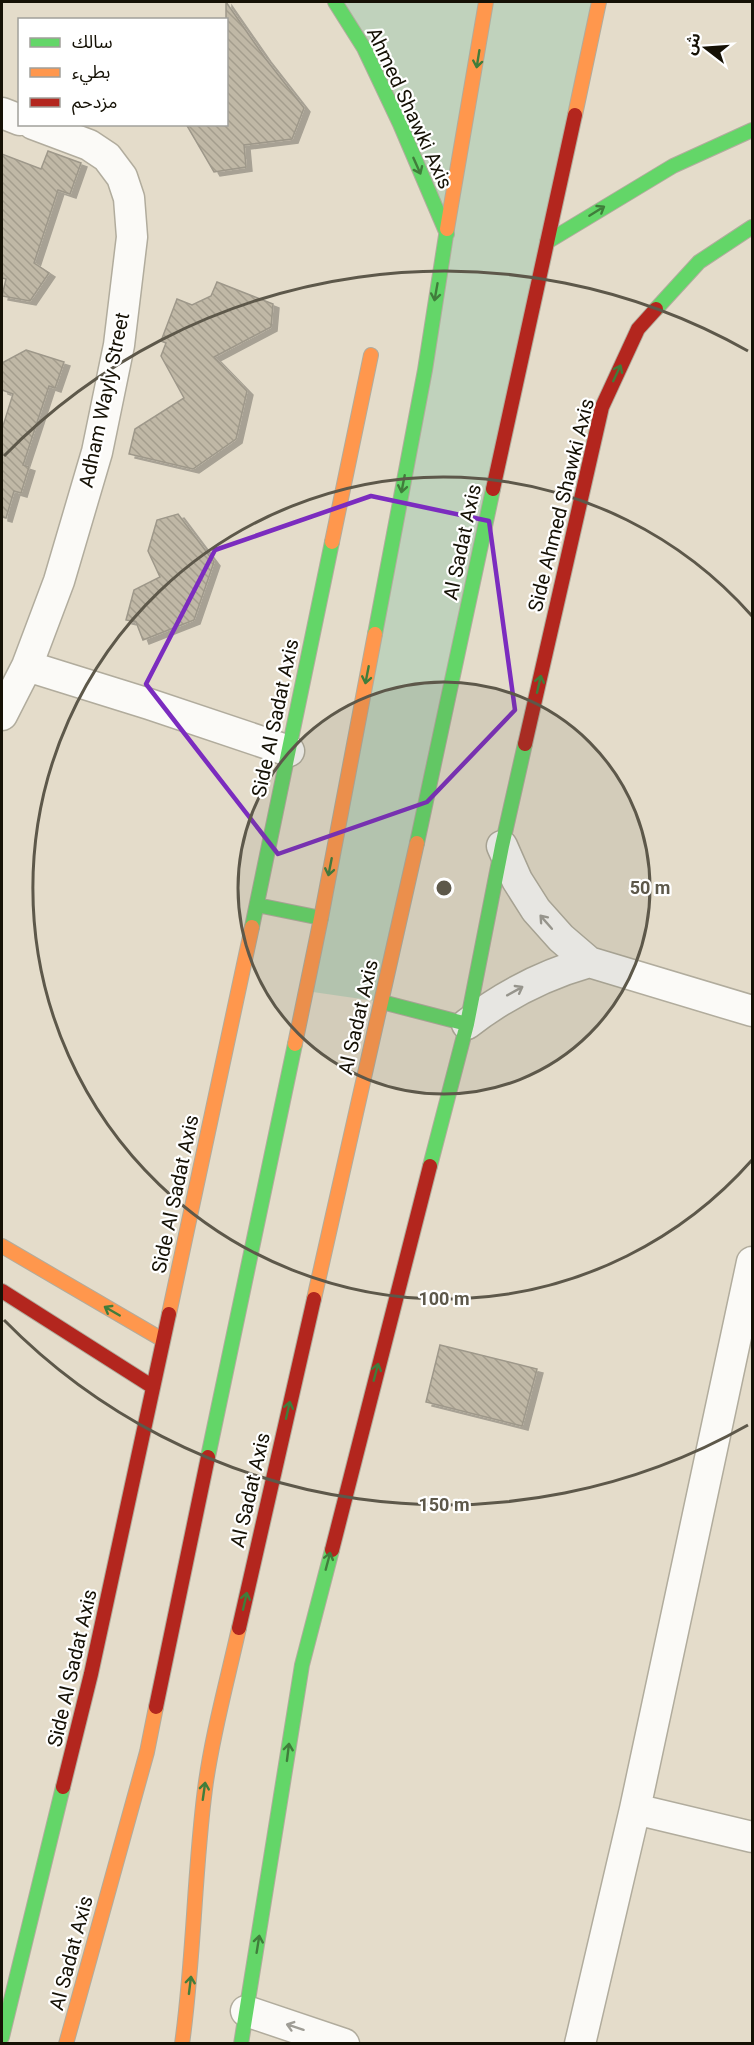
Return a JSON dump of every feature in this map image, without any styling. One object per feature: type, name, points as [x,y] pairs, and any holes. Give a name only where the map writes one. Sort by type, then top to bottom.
[{"type":"main road","name":"Ahmed Shawki Axis","points":[[335,2],[364,48],[400,124],[447,234]]},
{"type":"main road","name":"Al Sadat Axis","points":[[68,2042],[147,1752],[321,918],[423,382],[435,297],[486,2]]},
{"type":"main road","name":"Al Sadat Axis","points":[[182,2043],[193,1959],[201,1818],[210,1754],[382,1002],[599,2]]},
{"type":"main road","points":[[728,138],[751,115]]},
{"type":"main road","points":[[547,242],[654,175],[728,138],[753,130]]},
{"type":"main road","name":"Side Ahmed Shawki Axis","points":[[502,846],[602,407],[638,329],[699,262],[753,227]]},
{"type":"main road","name":"Side Al Sadat Axis","points":[[2,2037],[79,1728],[289,751],[371,355]]},
{"type":"main road","points":[[241,2043],[267,1886],[274,1823],[286,1767],[302,1665],[467,1024],[502,846]]},
{"type":"main road","points":[[256,905],[321,918]]},
{"type":"main road","points":[[382,1002],[467,1024]]},
{"type":"main road","points":[[2,1246],[163,1340]]},
{"type":"main road","points":[[2,1292],[153,1387]]},
{"type":"street","points":[[2,113],[18,119]]},
{"type":"street","name":"Adham Wayly Street","points":[[2,715],[27,666],[59,581],[97,452],[119,345],[132,237],[129,198],[122,177],[107,157],[89,145],[38,126]]},
{"type":"street","points":[[27,666],[289,751]]},
{"type":"street","points":[[502,846],[517,880],[536,910],[561,938],[589,962],[753,1011]]},
{"type":"street","points":[[467,1024],[489,1007],[536,980],[589,962]]},
{"type":"street","points":[[580,2043],[745,1334],[753,1262]]},
{"type":"street","points":[[635,1809],[753,1837]]},
{"type":"street","points":[[246,2012],[344,2043]]},
{"type":"highlighted area","points":[[371,496],[489,521],[515,710],[427,802],[278,854],[146,684],[215,550]]},
{"type":"green space","points":[[335,2],[598,2],[382,1002],[306,991],[447,234]]},
{"type":"building","points":[[226,2],[304,108],[292,139],[244,145],[246,167],[214,172],[187,126],[228,126],[228,18],[226,18]]},
{"type":"building","points":[[48,151],[81,163],[70,194],[58,190],[34,263],[49,273],[30,301],[2,296],[6,279],[2,278],[2,154],[41,169]]},
{"type":"building","points":[[217,282],[273,304],[271,327],[214,357],[247,391],[236,439],[193,469],[129,454],[135,429],[184,398],[161,356],[166,343],[161,341],[177,299],[192,305],[211,296]]},
{"type":"building","points":[[26,350],[64,362],[55,388],[49,386],[23,465],[29,467],[21,493],[14,491],[6,518],[2,517],[2,429],[13,394],[2,390],[2,363]]},
{"type":"building","points":[[178,514],[214,562],[194,620],[143,640],[136,622],[126,620],[134,590],[160,577],[148,551],[157,520]]},
{"type":"building","points":[[440,1345],[537,1369],[522,1426],[426,1402]]},
{"type":"traffic: fast","points":[[335,2],[364,48],[400,124],[447,234]]},
{"type":"traffic: fast","points":[[547,242],[673,166],[752,130]]},
{"type":"traffic: fast","points":[[656,309],[699,262],[752,227]]},
{"type":"traffic: fast","points":[[375,634],[425,370],[447,229]]},
{"type":"traffic: fast","points":[[417,843],[493,489]]},
{"type":"traffic: fast","points":[[252,927],[332,542]]},
{"type":"traffic: fast","points":[[430,1166],[467,1024],[502,846],[525,744]]},
{"type":"traffic: fast","points":[[257,905],[321,918]]},
{"type":"traffic: fast","points":[[382,1002],[467,1024]]},
{"type":"traffic: fast","points":[[208,1457],[295,1044]]},
{"type":"traffic: fast","points":[[241,2044],[302,1665],[332,1550]]},
{"type":"traffic: fast","points":[[2,2037],[63,1787]]},
{"type":"traffic: slow","points":[[447,229],[486,2]]},
{"type":"traffic: slow","points":[[575,115],[599,2]]},
{"type":"traffic: slow","points":[[332,542],[371,355]]},
{"type":"traffic: slow","points":[[295,1044],[375,634]]},
{"type":"traffic: slow","points":[[314,1299],[417,843]]},
{"type":"traffic: slow","points":[[169,1314],[252,927]]},
{"type":"traffic: slow","points":[[2,1246],[163,1340]]},
{"type":"traffic: slow","points":[[182,2044],[205,1789],[239,1628]]},
{"type":"traffic: slow","points":[[66,2044],[147,1752],[156,1707]]},
{"type":"traffic: jam","points":[[493,489],[575,115]]},
{"type":"traffic: jam","points":[[525,744],[602,407],[638,329],[656,309]]},
{"type":"traffic: jam","points":[[332,1550],[430,1166]]},
{"type":"traffic: jam","points":[[2,1291],[153,1387]]},
{"type":"traffic: jam","points":[[239,1628],[314,1299]]},
{"type":"traffic: jam","points":[[63,1787],[91,1674],[169,1314]]},
{"type":"traffic: jam","points":[[156,1707],[208,1457]]}]
